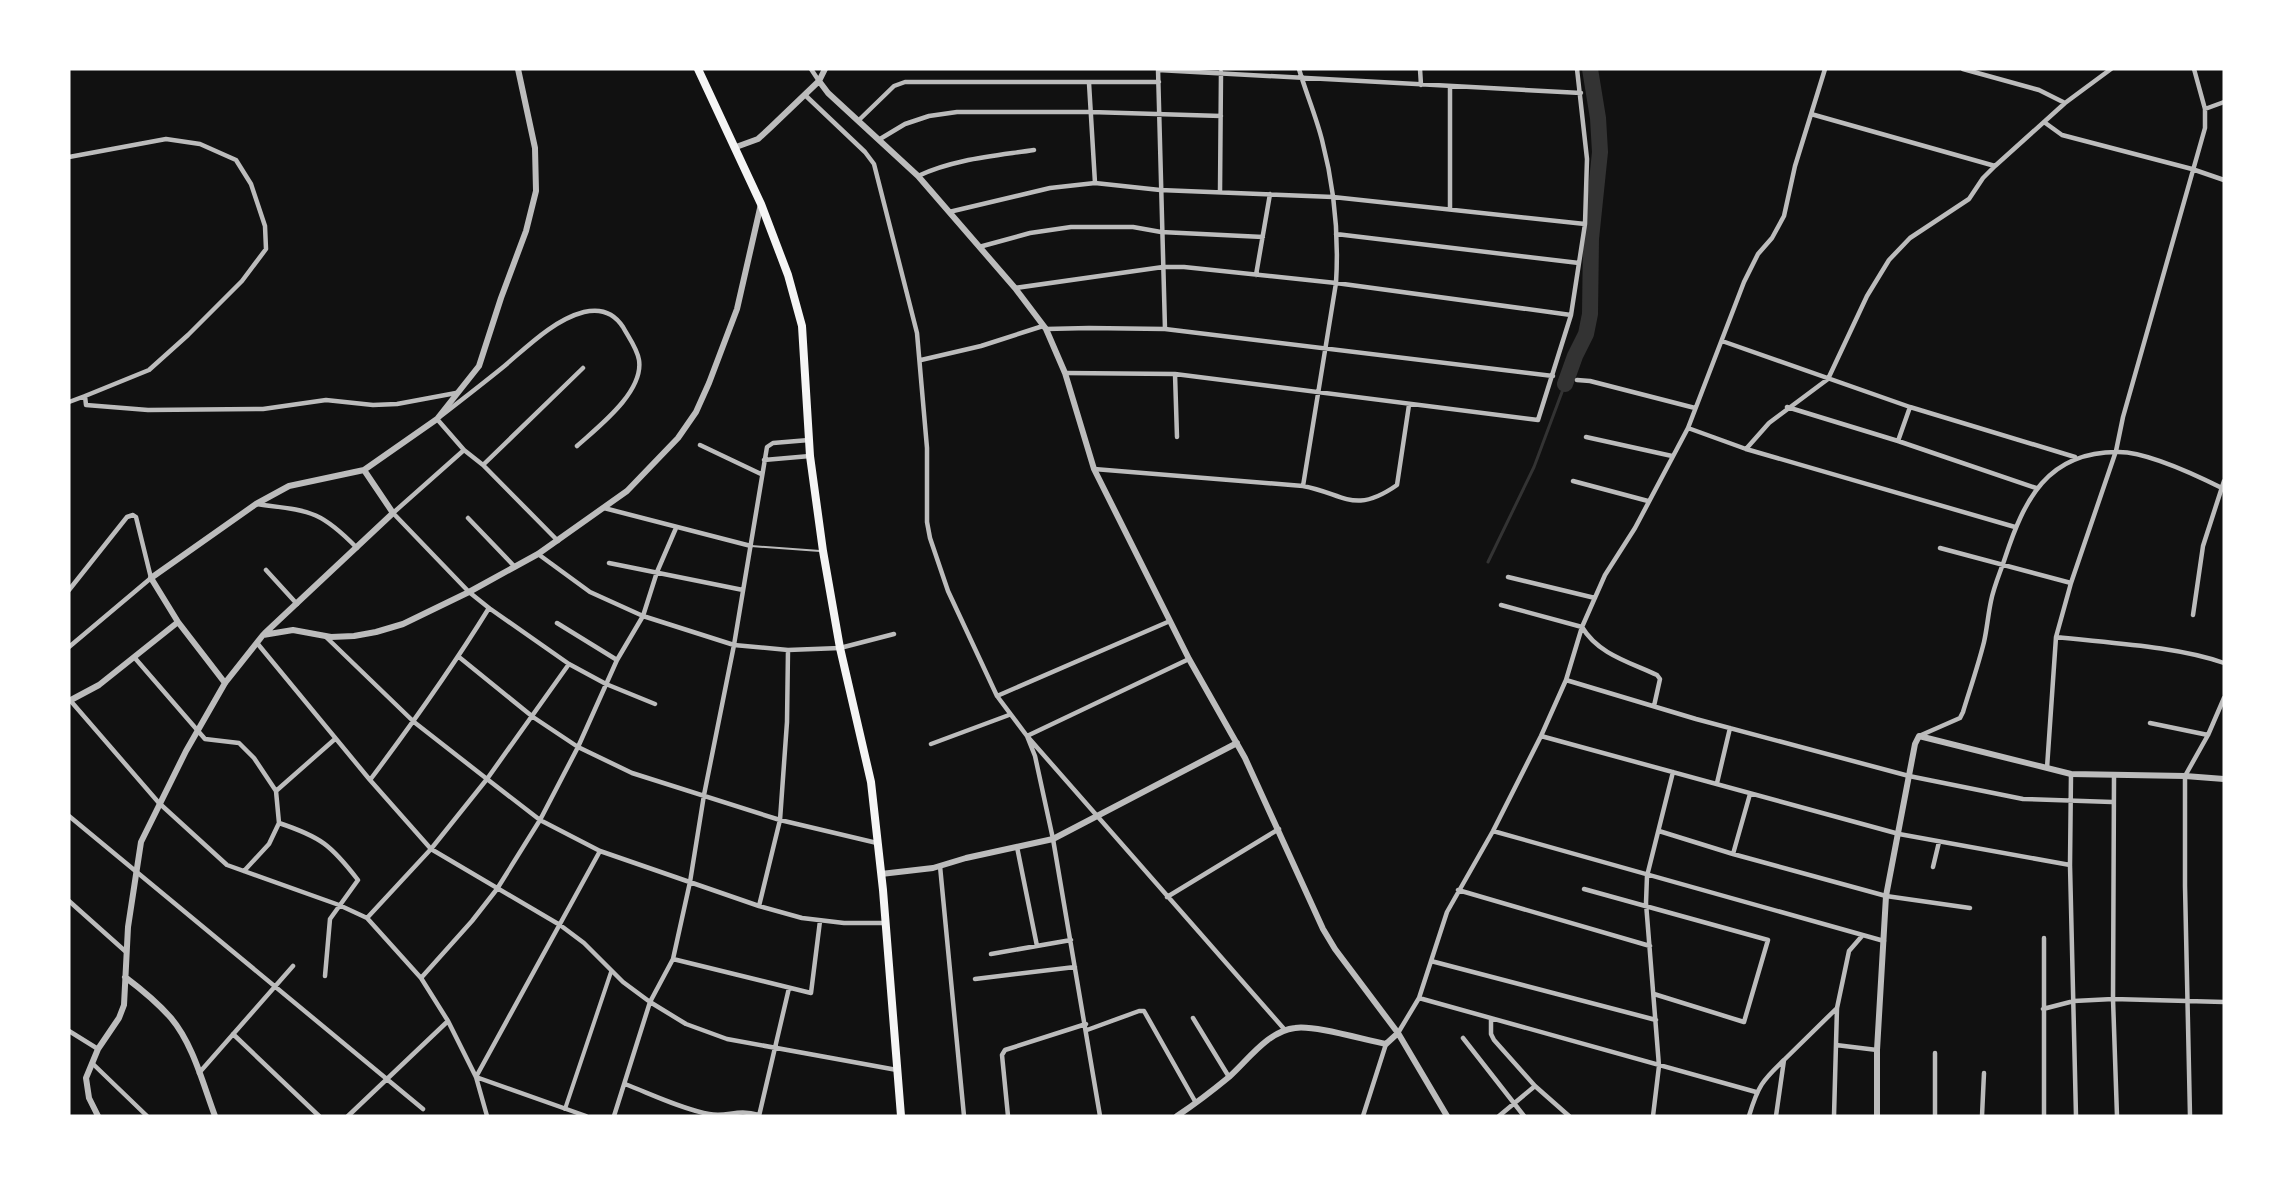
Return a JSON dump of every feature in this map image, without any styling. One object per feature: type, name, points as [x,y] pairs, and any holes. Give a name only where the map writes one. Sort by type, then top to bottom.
[{"type":"main road","points":[[698,69],[761,204],[788,275],[800,315],[804,342],[810,456],[823,551],[840,648],[871,782],[901,1116]]},
{"type":"street","points":[[437,419],[479,366],[526,231],[536,191],[535,148],[518,69]]},
{"type":"street","points":[[811,69],[819,81],[918,176],[1015,288],[1044,328],[1065,373],[1094,469],[1188,658],[1237,743],[1280,830],[1315,912],[1335,949],[1398,1033],[1447,1116]]},
{"type":"street","points":[[736,147],[758,139],[819,81],[825,69]]},
{"type":"street","points":[[1165,329],[1158,69],[1581,93]]},
{"type":"street","points":[[1299,69],[1322,138],[1333,197],[1336,234],[1336,283],[1303,486]]},
{"type":"street","points":[[1420,69],[1421,85]]},
{"type":"street","points":[[1065,373],[1175,374],[1535,421],[1540,418],[1571,315],[1585,224],[1587,159],[1577,69]]},
{"type":"street","points":[[1363,1116],[1386,1044],[1398,1033],[1419,998],[1447,912],[1493,831],[1541,736],[1566,680],[1582,627],[1605,575],[1635,528],[1688,428],[1749,273],[1758,254],[1772,238],[1784,216],[1795,166],[1825,69]]},
{"type":"street","points":[[1963,69],[2038,90],[2066,103]]},
{"type":"street","points":[[1746,448],[1769,423],[1828,379],[1867,296],[1888,260],[1910,238],[1969,199],[1983,178],[1995,166],[2066,103],[2111,69]]},
{"type":"street","points":[[2048,768],[2056,637],[2071,582],[2116,452],[2123,417],[2205,129],[2205,109],[2194,69]]},
{"type":"street","points":[[1220,192],[1221,72]]},
{"type":"street","points":[[859,120],[894,86],[905,82],[1159,82]]},
{"type":"street","points":[[1089,83],[1095,183]]},
{"type":"street","points":[[1450,87],[1450,209]]},
{"type":"street","points":[[805,95],[865,152],[874,164],[915,323],[921,360],[927,448],[927,522],[930,538],[948,591],[997,696],[1027,736],[1285,1030]]},
{"type":"street","points":[[2205,109],[2224,102]]},
{"type":"street","points":[[880,139],[905,124],[929,116],[957,112],[1091,112],[1221,116]]},
{"type":"street","points":[[1810,114],[1995,166]]},
{"type":"street","points":[[2044,123],[2062,135],[2192,169],[2224,180]]},
{"type":"street","points":[[69,157],[166,139],[200,144],[236,160],[251,184],[265,226],[266,249],[242,281],[149,370],[69,402]]},
{"type":"street","points":[[918,176],[933,169],[968,161],[1034,150]]},
{"type":"street","points":[[949,212],[1050,188],[1095,183],[1160,190],[1333,197],[1585,224]]},
{"type":"street","points":[[1256,275],[1270,194]]},
{"type":"street","points":[[263,635],[293,630],[324,635],[354,636],[403,624],[469,592],[538,554],[627,491],[684,431],[696,412],[737,309],[761,204]]},
{"type":"street","points":[[979,247],[1029,233],[1071,227],[1132,227],[1161,232],[1263,237]]},
{"type":"street","points":[[1336,234],[1580,263]]},
{"type":"street","points":[[1015,288],[1163,267],[1336,283],[1571,315]]},
{"type":"street","points":[[69,647],[151,578],[256,504],[289,486],[364,470],[437,419],[556,325],[585,312],[602,310],[617,318],[636,350],[638,369],[630,391],[614,414],[577,446]]},
{"type":"street","points":[[921,360],[1044,328],[1165,329],[1553,376]]},
{"type":"street","points":[[1722,341],[1910,407],[2076,457],[2116,452],[2134,453],[2223,488]]},
{"type":"street","points":[[483,465],[583,368]]},
{"type":"street","points":[[1175,374],[1177,437]]},
{"type":"street","points":[[1577,380],[1590,381],[1695,408]]},
{"type":"street","points":[[85,396],[86,405],[148,410],[203,410],[263,409],[326,400],[373,405],[397,404],[458,393]]},
{"type":"street","points":[[1094,469],[1303,486],[1352,500],[1376,497],[1397,485],[1409,405]]},
{"type":"street","points":[[1899,441],[1910,407]]},
{"type":"street","points":[[1787,408],[1899,441],[2036,488]]},
{"type":"street","points":[[437,419],[464,450],[483,465],[558,542]]},
{"type":"street","points":[[1688,428],[1746,448],[2015,527]]},
{"type":"street","points":[[1586,437],[1672,456]]},
{"type":"street","points":[[614,1116],[650,1002],[673,959],[690,882],[704,795],[734,645],[767,447],[770,444],[810,440]]},
{"type":"street","points":[[700,445],[761,474]]},
{"type":"street","points":[[98,1116],[89,1098],[86,1083],[98,1049],[122,1011],[125,951],[135,870],[141,842],[199,729],[225,683],[263,635],[464,450]]},
{"type":"street","points":[[764,460],[810,456]]},
{"type":"street","points":[[1876,1116],[1877,1050],[1886,896],[1915,744],[1919,736],[1959,718],[1964,712],[1984,641],[1991,600],[2015,527],[2036,488],[2050,474],[2076,457]]},
{"type":"street","points":[[364,470],[393,513],[469,592],[569,664],[606,684],[655,704]]},
{"type":"street","points":[[1573,481],[1648,501]]},
{"type":"street","points":[[2193,615],[2203,546],[2224,481]]},
{"type":"street","points":[[256,504],[306,510],[336,526],[357,549]]},
{"type":"street","points":[[604,508],[751,546]]},
{"type":"street","points":[[69,590],[127,518],[133,515],[151,578],[178,622],[225,683]]},
{"type":"street","points":[[468,518],[515,567]]},
{"type":"street","points":[[421,978],[472,921],[496,889],[540,820],[578,747],[616,660],[643,616],[657,572],[676,528]]},
{"type":"street","points":[[1940,548],[2071,582]]},
{"type":"street","points":[[538,554],[590,592],[643,616],[734,645],[788,650],[840,648],[894,634]]},
{"type":"street","points":[[609,563],[743,590]]},
{"type":"street","points":[[266,570],[297,604]]},
{"type":"street","points":[[1508,577],[1595,598]]},
{"type":"street","points":[[1501,605],[1582,627],[1589,640],[1602,649],[1657,675],[1660,679],[1654,706]]},
{"type":"street","points":[[369,780],[414,722],[459,657],[489,608]]},
{"type":"street","points":[[997,696],[1170,621]]},
{"type":"street","points":[[178,622],[99,685],[69,701],[159,804],[227,865],[339,905],[367,918],[421,978],[448,1021],[477,1077],[487,1116]]},
{"type":"street","points":[[557,623],[616,660]]},
{"type":"street","points":[[324,635],[414,722],[540,820],[600,851],[759,906],[820,921],[885,923]]},
{"type":"street","points":[[2056,637],[2134,645],[2207,657],[2224,663]]},
{"type":"street","points":[[257,643],[369,780],[431,849],[560,925],[584,943],[611,972],[650,1002],[686,1024],[727,1040],[897,1070]]},
{"type":"street","points":[[759,906],[780,820],[787,722],[788,650]]},
{"type":"street","points":[[134,657],[199,729],[205,739],[239,742],[254,758],[276,791],[279,823],[269,844],[244,871]]},
{"type":"street","points":[[459,657],[533,717],[578,747],[632,773],[780,820],[877,843]]},
{"type":"street","points":[[1027,736],[1188,658]]},
{"type":"street","points":[[367,918],[431,849],[488,779],[569,664]]},
{"type":"street","points":[[1566,680],[1730,728],[1909,776],[2023,799],[2112,802]]},
{"type":"street","points":[[2190,1116],[2185,776],[2208,735],[2224,698]]},
{"type":"street","points":[[931,744],[1009,715]]},
{"type":"street","points":[[2150,723],[2208,735]]},
{"type":"street","points":[[1717,783],[1730,728]]},
{"type":"street","points":[[1027,736],[1035,756],[1053,839],[1100,1116]]},
{"type":"street","points":[[1541,736],[1899,834],[2070,865]]},
{"type":"street","points":[[1919,736],[2071,774],[2224,779]]},
{"type":"street","points":[[276,791],[335,739]]},
{"type":"street","points":[[881,874],[940,866],[1053,839],[1237,743]]},
{"type":"street","points":[[1653,1116],[1659,1066],[1646,907],[1647,876],[1673,772]]},
{"type":"street","points":[[2071,774],[2070,865],[2076,1116]]},
{"type":"street","points":[[2114,776],[2112,802],[2114,999],[2118,1116]]},
{"type":"street","points":[[1733,854],[1750,794]]},
{"type":"street","points":[[69,816],[423,1109]]},
{"type":"street","points":[[279,823],[310,833],[337,852],[358,880],[330,919],[325,976]]},
{"type":"street","points":[[1167,897],[1280,830]]},
{"type":"street","points":[[1493,831],[1884,941]]},
{"type":"street","points":[[1659,831],[1886,896],[1970,908]]},
{"type":"street","points":[[1933,867],[1939,842]]},
{"type":"street","points":[[1017,847],[1037,946]]},
{"type":"street","points":[[477,1077],[600,851]]},
{"type":"street","points":[[940,866],[964,1116]]},
{"type":"street","points":[[1458,890],[1650,946]]},
{"type":"street","points":[[1584,890],[1768,940],[1744,1022],[1654,994]]},
{"type":"street","points":[[69,902],[125,951]]},
{"type":"street","points":[[673,959],[811,993],[820,921]]},
{"type":"street","points":[[1834,1116],[1837,1008],[1849,951],[1862,936]]},
{"type":"street","points":[[2044,938],[2044,1116]]},
{"type":"street","points":[[991,954],[1071,940]]},
{"type":"street","points":[[1431,961],[1656,1020]]},
{"type":"street","points":[[199,1073],[293,966]]},
{"type":"street","points":[[975,979],[1075,968]]},
{"type":"street","points":[[565,1109],[611,972]]},
{"type":"street","points":[[125,977],[149,996],[176,1024],[199,1073],[215,1116]]},
{"type":"street","points":[[625,1084],[715,1115],[744,1111],[759,1116],[789,988]]},
{"type":"street","points":[[1419,998],[1756,1092]]},
{"type":"street","points":[[2043,1009],[2074,1001],[2114,999],[2224,1002]]},
{"type":"street","points":[[1749,1116],[1761,1082],[1837,1008]]},
{"type":"street","points":[[1008,1116],[1002,1054],[1005,1050],[1139,1011],[1143,1011],[1196,1103]]},
{"type":"street","points":[[1193,1018],[1228,1077]]},
{"type":"street","points":[[1491,1018],[1491,1034],[1494,1040],[1535,1086],[1569,1116]]},
{"type":"street","points":[[348,1116],[448,1021]]},
{"type":"street","points":[[1177,1116],[1228,1077],[1268,1041],[1285,1030],[1311,1028],[1386,1044]]},
{"type":"street","points":[[69,1031],[98,1049]]},
{"type":"street","points":[[233,1034],[319,1116]]},
{"type":"street","points":[[1463,1038],[1524,1116]]},
{"type":"street","points":[[1836,1045],[1877,1050]]},
{"type":"street","points":[[1935,1053],[1935,1116]]},
{"type":"street","points":[[1776,1116],[1784,1060]]},
{"type":"street","points":[[92,1063],[147,1116]]},
{"type":"street","points":[[1982,1116],[1984,1073]]},
{"type":"street","points":[[477,1077],[586,1116]]},
{"type":"street","points":[[1499,1116],[1535,1086]]},
{"type":"street","points":[[688,1116],[691,1108]]},
{"type":"lane","points":[[751,546],[823,551]]},
{"type":"waterway","points":[[1565,384],[1586,334],[1590,314],[1591,239],[1600,152],[1598,118],[1590,69]]},
{"type":"waterway","points":[[1488,562],[1534,467],[1565,384]]}]
